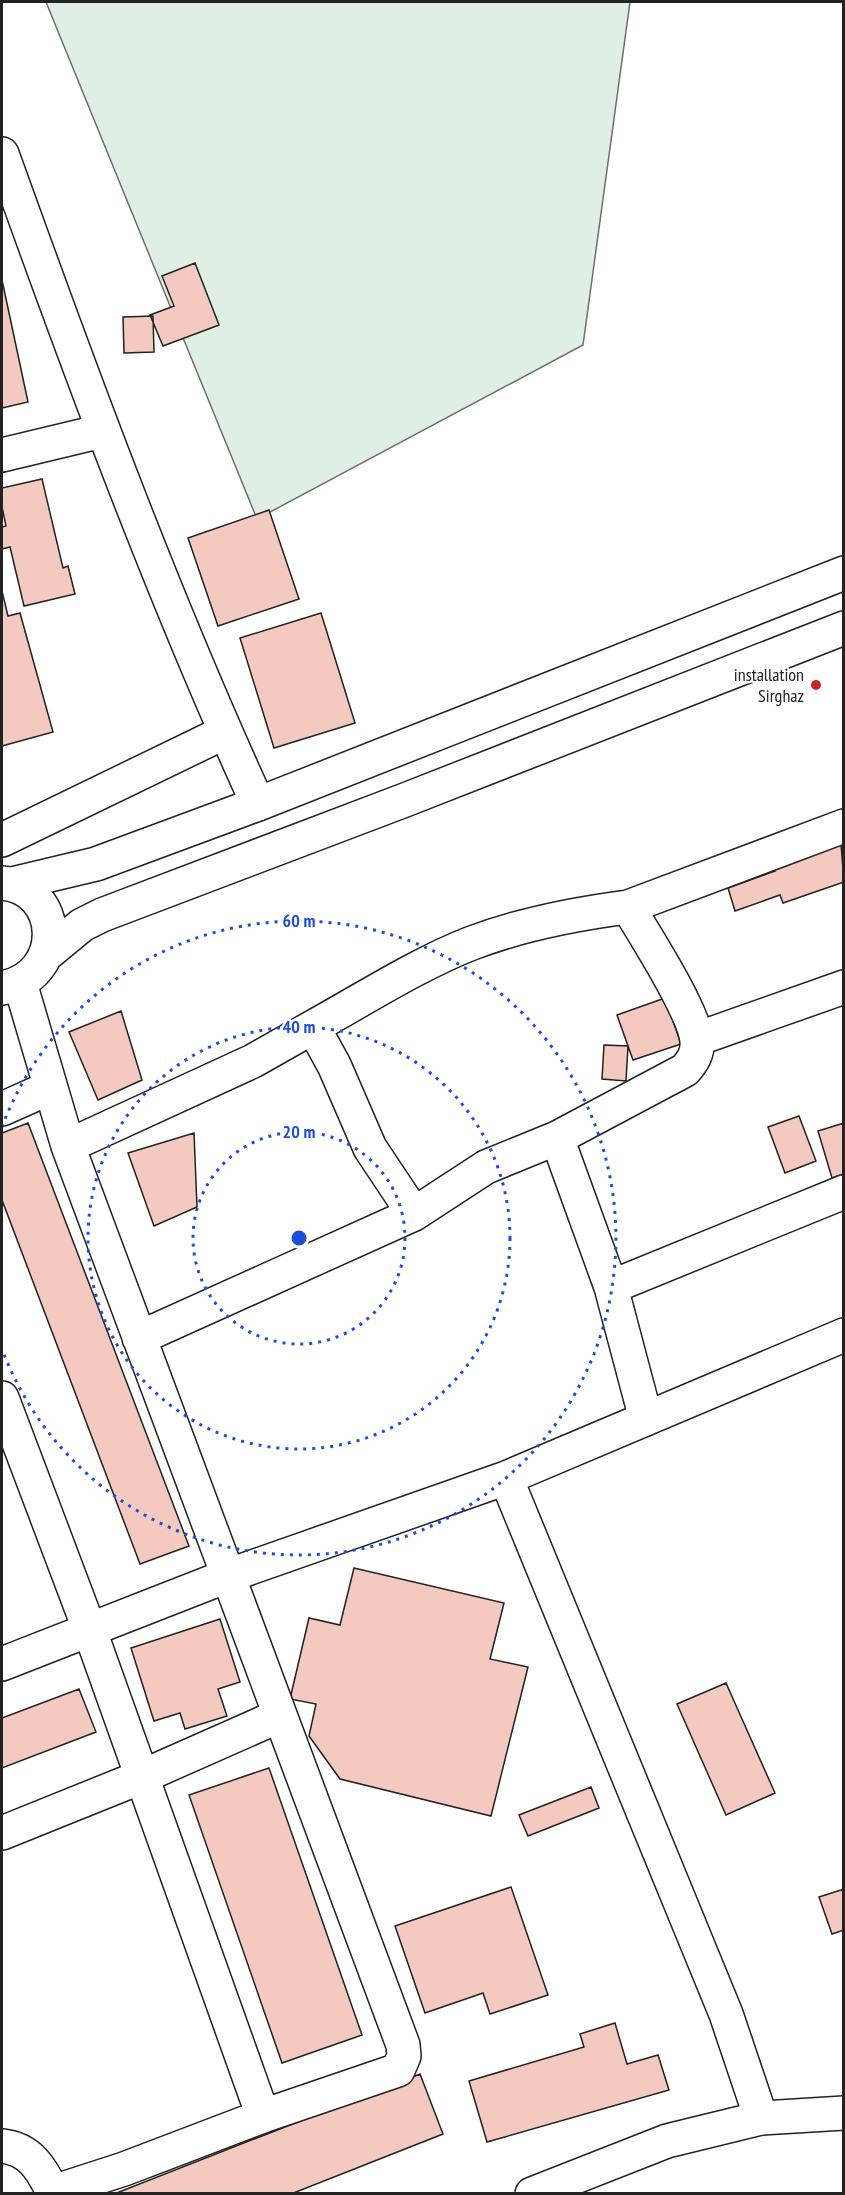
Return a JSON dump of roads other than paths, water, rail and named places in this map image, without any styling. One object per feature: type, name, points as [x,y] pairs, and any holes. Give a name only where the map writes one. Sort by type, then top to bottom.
[{"type":"main road","points":[[2,154],[102,432],[225,732],[258,804]]},
{"type":"main road","points":[[2,455],[102,432]]},
{"type":"main road","points":[[7,884],[96,864],[258,804],[843,573]]},
{"type":"main road","points":[[2,2146],[11,2147],[31,2156],[53,2193],[124,2169],[263,2116],[398,2070],[404,2056],[403,2044],[227,1576],[11,986],[37,970],[48,953],[82,925],[112,910],[416,796],[843,628]]},
{"type":"main road","points":[[2,840],[225,732]]},
{"type":"main road","points":[[68,1146],[253,1061],[470,944],[530,924],[575,914],[628,907],[843,826]]},
{"type":"main road","points":[[7,884],[31,895],[44,911],[50,931],[48,953]]},
{"type":"main road","points":[[139,1338],[414,1214],[486,1167],[557,1138],[685,1070],[693,1061],[697,1039],[689,1016],[628,907]]},
{"type":"main road","points":[[697,1039],[843,987]]},
{"type":"main road","points":[[313,1027],[334,1065],[370,1148],[414,1214]]},
{"type":"main road","points":[[2,1109],[49,1088]]},
{"type":"main road","points":[[557,1138],[611,1287],[646,1419]]},
{"type":"main road","points":[[611,1287],[843,1192]]},
{"type":"main road","points":[[2,1664],[227,1576],[506,1478],[843,1335]]},
{"type":"main road","points":[[2,1398],[90,1630],[263,2116]]},
{"type":"main road","points":[[506,1478],[726,2014],[760,2118]]},
{"type":"main road","points":[[2,1833],[141,1777],[279,1716]]},
{"type":"main road","points":[[532,2193],[586,2184],[667,2141],[760,2118],[843,2114]]},
{"type":"place","name":"installation Sirghaz","points":[[816,685]]}]
